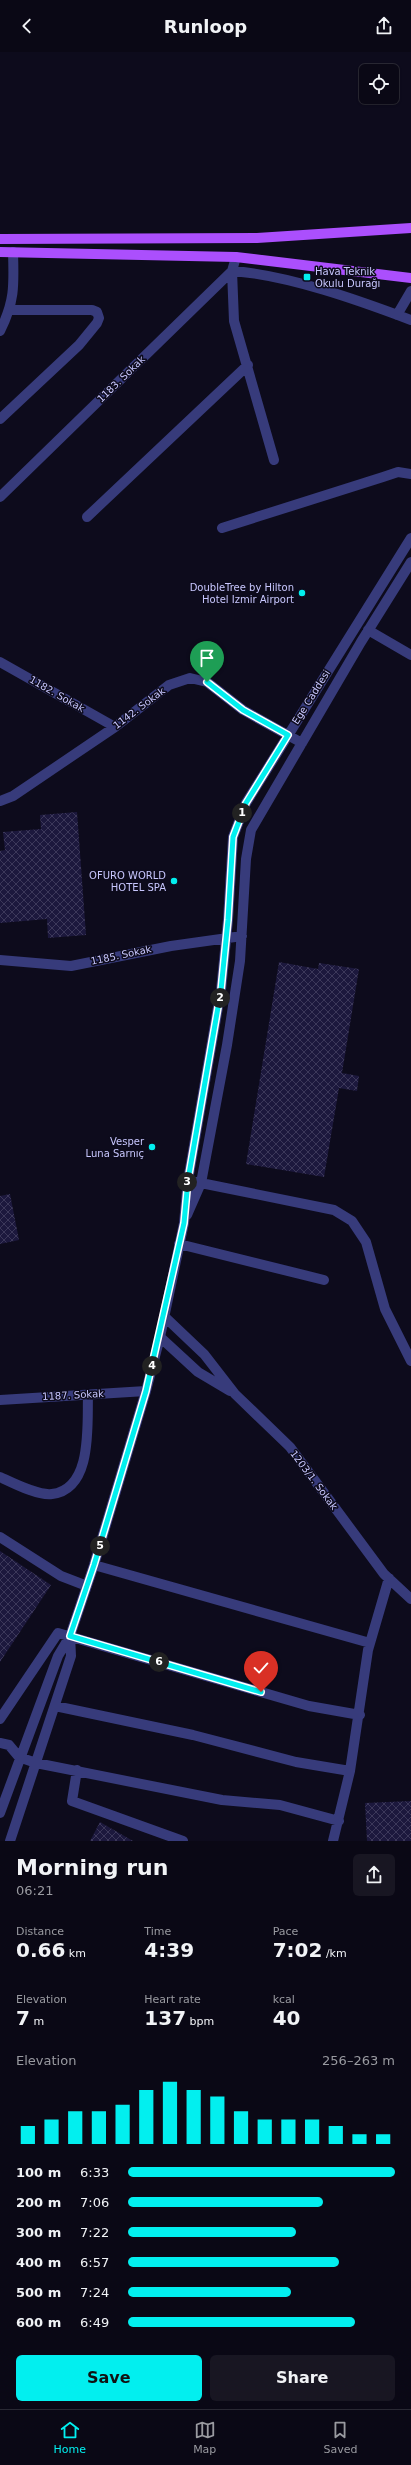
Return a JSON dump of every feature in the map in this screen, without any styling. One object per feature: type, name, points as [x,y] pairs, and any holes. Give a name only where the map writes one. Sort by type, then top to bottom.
[{"type":"main road","points":[[0,239],[256,238],[411,228]]},
{"type":"main road","points":[[0,252],[236,257],[411,278]]},
{"type":"street","points":[[0,331],[11,310],[14,289],[13,252]]},
{"type":"street","name":"1183. Sokak","points":[[0,497],[232,271],[236,257]]},
{"type":"street","points":[[274,460],[234,321],[232,271],[256,273],[289,282],[411,320]]},
{"type":"street","points":[[397,315],[411,292]]},
{"type":"street","points":[[0,419],[79,345],[97,323],[99,318],[97,312],[92,310],[11,310]]},
{"type":"street","points":[[87,517],[248,366]]},
{"type":"street","points":[[222,528],[398,472],[411,474]]},
{"type":"street","name":"Ege Caddesi","points":[[70,1636],[94,1565],[146,1391],[160,1337],[184,1223],[188,1180],[221,990],[233,837],[246,803],[411,538]]},
{"type":"street","points":[[184,1223],[201,1183],[229,1029],[240,961],[246,860],[251,830],[368,630],[411,562]]},
{"type":"street","points":[[368,630],[411,655]]},
{"type":"street","name":"1182. Sokak","points":[[0,662],[115,727]]},
{"type":"street","name":"1142. Sokak","points":[[0,801],[13,796],[115,727],[169,685],[190,678],[207,682],[243,710],[302,743]]},
{"type":"street","points":[[0,792],[13,796]]},
{"type":"street","name":"1185. Sokak","points":[[0,960],[71,966],[171,946],[242,936]]},
{"type":"street","points":[[188,1180],[334,1210],[352,1221],[366,1242],[385,1309],[411,1361]]},
{"type":"street","points":[[179,1244],[324,1280]]},
{"type":"street","name":"1203/1. Sokak","points":[[164,1316],[204,1354],[235,1394],[290,1447],[387,1576],[411,1599]]},
{"type":"street","name":"1203/1. Sokak","points":[[160,1337],[198,1372],[235,1394]]},
{"type":"street","name":"1187. Sokak","points":[[0,1400],[146,1391]]},
{"type":"street","points":[[0,1477],[28,1489],[51,1495],[68,1490],[82,1471],[86,1441],[88,1394]]},
{"type":"street","points":[[0,1538],[61,1576],[87,1586]]},
{"type":"street","points":[[94,1565],[370,1643]]},
{"type":"street","points":[[333,1841],[350,1771],[360,1715],[370,1643],[387,1576]]},
{"type":"street","points":[[0,1719],[58,1633],[309,1706],[360,1715]]},
{"type":"street","points":[[10,1841],[71,1656],[70,1636]]},
{"type":"street","points":[[0,1813],[19,1757],[58,1656],[70,1636]]},
{"type":"street","points":[[55,1706],[193,1735],[296,1762],[350,1771]]},
{"type":"street","points":[[0,1743],[9,1745],[19,1757],[36,1763],[222,1800],[280,1805],[339,1821]]},
{"type":"street","points":[[77,1770],[72,1801],[183,1841]]},
{"type":"building","points":[[77,812],[86,935],[48,938],[47,919],[0,923],[0,851],[5,850],[3,832],[41,829],[40,815]]},
{"type":"building","points":[[279,962],[318,969],[319,963],[359,969],[342,1073],[359,1076],[357,1091],[339,1088],[324,1177],[246,1164]]},
{"type":"building","points":[[10,1194],[19,1240],[0,1244],[0,1196]]},
{"type":"building","points":[[0,1551],[51,1585],[0,1662]]},
{"type":"building","points":[[411,1801],[411,1841],[367,1841],[365,1803]]},
{"type":"building","points":[[100,1822],[133,1841],[90,1841]]},
{"type":"place","name":"Hava Teknik Okulu Durağı","points":[[307,277]]},
{"type":"place","name":"DoubleTree by Hilton Hotel Izmir Airport","points":[[302,593]]},
{"type":"place","name":"OFURO WORLD HOTEL SPA","points":[[174,881]]},
{"type":"place","name":"Vesper Luna Sarnıç","points":[[152,1147]]},
{"type":"route","points":[[207,682],[243,710],[288,735],[246,803],[233,837],[228,920],[221,990],[188,1180],[184,1223],[160,1337],[146,1391],[94,1565],[70,1636],[261,1692]]}]
